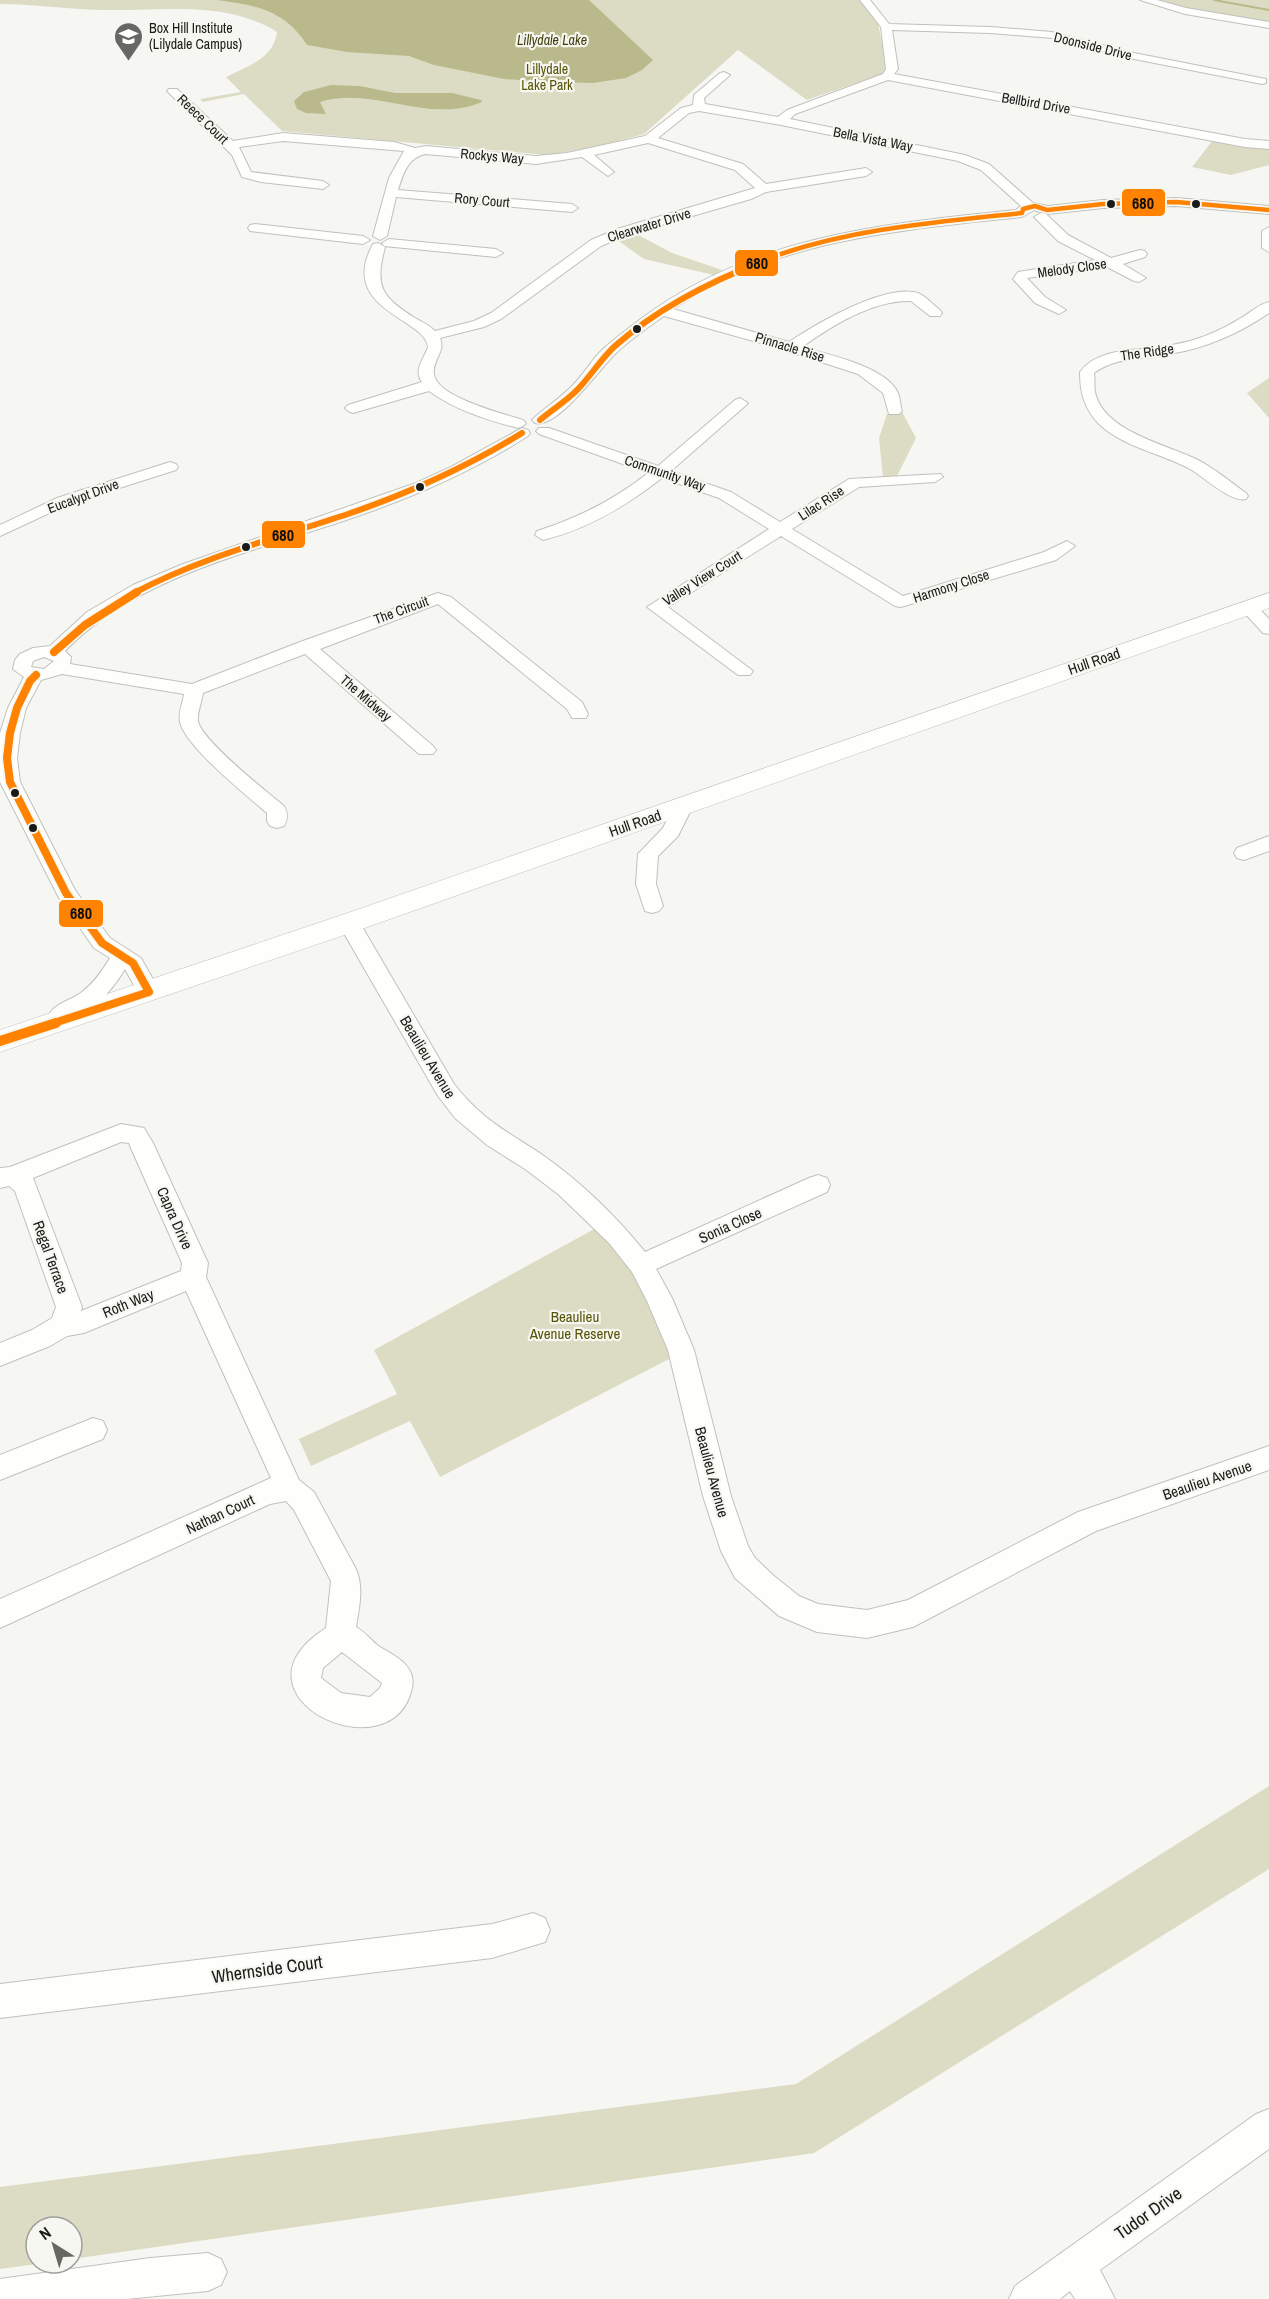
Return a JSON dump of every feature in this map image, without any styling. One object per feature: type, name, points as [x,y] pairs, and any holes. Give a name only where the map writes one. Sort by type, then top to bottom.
[{"type":"main road","name":"Hull Road","points":[[8,1038],[349,923],[1258,603]]},
{"type":"street","points":[[781,121],[791,112],[886,76],[892,69],[886,27],[865,0]]},
{"type":"street","points":[[1145,0],[1185,11],[1269,25]]},
{"type":"street","name":"Doonside Drive","points":[[886,27],[990,30],[1053,35],[1106,50],[1262,81]]},
{"type":"street","points":[[699,107],[698,98],[724,75]]},
{"type":"street","name":"Bellbird Drive","points":[[886,76],[1245,143],[1269,145]]},
{"type":"street","name":"Reece Court","points":[[173,91],[230,145],[238,154],[243,170],[252,176],[323,185]]},
{"type":"street","name":"Bella Vista Way","points":[[699,107],[781,121],[975,162],[985,167],[1026,210]]},
{"type":"street","name":"Rockys Way","points":[[230,145],[268,138],[297,137],[394,146],[408,148],[412,152],[426,150],[536,160],[585,154],[649,139],[685,110],[699,107]]},
{"type":"street","points":[[649,139],[739,166],[762,188]]},
{"type":"street","points":[[412,152],[399,167],[382,242],[371,274],[375,288],[404,317],[431,336],[436,347],[425,373],[431,386],[441,394],[535,434],[579,388],[606,354],[678,299],[729,272],[792,250],[862,233],[1026,210],[1029,217],[1103,204],[1176,202],[1269,210]]},
{"type":"street","points":[[585,154],[611,174]]},
{"type":"street","name":"Clearwater Drive","points":[[431,336],[479,324],[496,316],[585,249],[607,237],[752,194],[762,188],[776,188],[866,172]]},
{"type":"street","name":"Rory Court","points":[[392,193],[572,208]]},
{"type":"street","points":[[1044,214],[1064,238],[1106,263],[1139,278]]},
{"type":"street","points":[[255,228],[496,253]]},
{"type":"street","points":[[1269,231],[1269,248]]},
{"type":"street","name":"Melody Close","points":[[1059,310],[1040,300],[1020,279],[1023,275],[1124,260],[1140,254]]},
{"type":"street","points":[[791,348],[814,331],[853,312],[912,292],[935,313]]},
{"type":"street","name":"The Ridge","points":[[1240,496],[1190,462],[1111,428],[1091,400],[1085,382],[1087,372],[1109,357],[1168,350],[1205,340],[1236,328],[1269,306]]},
{"type":"street","name":"Pinnacle Rise","points":[[663,311],[846,364],[876,378],[890,392],[894,411]]},
{"type":"street","points":[[353,408],[418,387],[431,386]]},
{"type":"street","points":[[543,535],[589,519],[616,504],[740,403]]},
{"type":"street","name":"Community Way","points":[[542,425],[724,495],[780,530]]},
{"type":"street","points":[[0,658],[29,669],[48,673],[82,624],[138,588],[201,563],[422,485],[483,458],[520,428]]},
{"type":"street","name":"Eucalypt Drive","points":[[0,531],[63,501],[170,467]]},
{"type":"street","name":"Lilac Rise","points":[[780,530],[855,482],[935,477]]},
{"type":"street","name":"Harmony Close","points":[[780,530],[901,602],[1050,556],[1067,546]]},
{"type":"street","name":"Valley View Court","points":[[744,671],[656,608],[780,530]]},
{"type":"street","name":"The Circuit","points":[[194,690],[429,599],[438,598],[445,601],[575,706],[579,714]]},
{"type":"street","points":[[1258,603],[1269,629]]},
{"type":"street","name":"The Midway","points":[[306,646],[426,750]]},
{"type":"street","points":[[56,660],[194,690],[189,723],[196,734],[239,778],[277,811],[277,821]]},
{"type":"street","points":[[29,669],[30,681],[17,708],[10,733],[7,758],[10,782],[66,893],[102,943],[133,963],[149,992]]},
{"type":"street","points":[[651,906],[646,884],[648,854],[671,831],[683,806]]},
{"type":"street","points":[[1244,853],[1269,843]]},
{"type":"street","name":"Beaulieu Avenue","points":[[349,923],[446,1090],[463,1112],[495,1138],[534,1162],[567,1187],[618,1236],[641,1265],[659,1298],[681,1350],[717,1496],[735,1551],[746,1568],[789,1606],[817,1618],[867,1624],[913,1613],[1088,1521],[1269,1458]]},
{"type":"street","points":[[8,1038],[38,1022],[89,1001],[107,981],[123,955]]},
{"type":"street","name":"Capra Drive","points":[[6,1177],[110,1136],[121,1133],[136,1135],[195,1263],[193,1277],[289,1488]]},
{"type":"street","name":"Regal Terrace","points":[[6,1177],[25,1185],[69,1307],[63,1325]]},
{"type":"street","name":"Sonia Close","points":[[641,1265],[818,1185]]},
{"type":"street","name":"Roth Way","points":[[63,1325],[75,1325],[193,1277]]},
{"type":"street","points":[[0,1355],[41,1338],[63,1325]]},
{"type":"street","points":[[0,1468],[93,1430]]},
{"type":"street","points":[[289,1488],[297,1492],[304,1501],[346,1579],[346,1598],[340,1636]]},
{"type":"street","name":"Nathan Court","points":[[0,1614],[260,1495],[277,1489],[289,1488]]},
{"type":"street","name":"Whernside Court","points":[[0,2001],[492,1941],[533,1930]]},
{"type":"street","name":"Tudor Drive","points":[[1028,2299],[1269,2127]]},
{"type":"street","points":[[1076,2264],[1096,2299]]},
{"type":"street","points":[[0,2298],[150,2277],[208,2272]]},
{"type":"green space","name":"Lillydale Lake Park","points":[[0,0],[860,0],[878,23],[885,73],[807,100],[738,50],[644,134],[595,147],[547,155],[282,131],[244,94],[203,102],[200,99],[241,92],[226,77],[251,65],[265,55],[275,41],[277,32],[237,15],[194,9],[93,10],[0,4]]},
{"type":"green space","points":[[1155,0],[1269,0],[1269,22],[1190,9]]},
{"type":"green space","points":[[1213,140],[1269,148],[1269,165],[1231,175],[1192,167]]},
{"type":"green space","points":[[629,230],[672,253],[722,270],[714,275],[644,259],[613,237]]},
{"type":"green space","points":[[1269,378],[1269,418],[1247,393]]},
{"type":"green space","points":[[902,412],[916,438],[897,476],[883,478],[879,438],[887,414]]},
{"type":"green space","name":"Beaulieu Avenue Reserve","points":[[596,1228],[625,1261],[638,1281],[671,1358],[440,1477],[410,1421],[311,1466],[299,1439],[397,1394],[374,1350]]},
{"type":"green space","points":[[1269,1786],[1269,1869],[814,2153],[84,2257],[84,2215],[24,2215],[24,2266],[0,2269],[0,2187],[796,2084]]},
{"type":"water","name":"Lillydale Lake","points":[[217,0],[589,0],[653,60],[642,70],[626,78],[593,83],[504,79],[434,65],[409,56],[347,52],[307,45],[289,24],[268,11]]},
{"type":"water","points":[[331,85],[360,86],[395,93],[452,93],[482,102],[462,108],[441,109],[360,98],[340,98],[320,102],[326,114],[306,113],[297,109],[294,101],[304,92]]},
{"type":"waterway","points":[[1214,0],[1269,10]]},
{"type":"transit line","name":"680","points":[[1022,213],[1023,209],[1035,206],[1047,210],[1103,204],[1176,202],[1269,210]]},
{"type":"transit line","name":"680","points":[[540,420],[570,397],[601,360],[628,335],[686,295],[731,273],[777,255],[872,232],[1022,213]]},
{"type":"transit line","name":"680","points":[[54,652],[85,625],[118,602],[154,582],[230,552],[394,497],[438,479],[522,433]]},
{"type":"transit line","name":"680","points":[[0,1041],[149,992],[133,963],[102,943],[66,893],[10,782],[7,758],[10,733],[17,708],[30,681],[36,675]]},
{"type":"place","name":"Box Hill Institute (Lilydale Campus)","points":[[128,62]]}]
